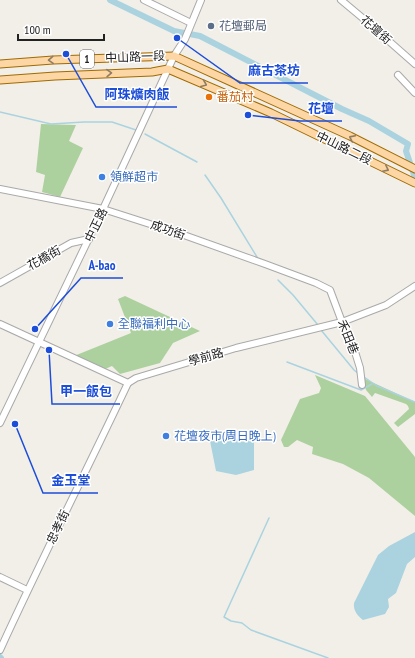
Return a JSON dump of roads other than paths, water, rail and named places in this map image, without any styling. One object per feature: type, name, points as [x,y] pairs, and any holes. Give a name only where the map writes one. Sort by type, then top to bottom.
[{"type":"main road","name":"中山路一段","points":[[0,64],[77,59],[174,56]]},
{"type":"main road","name":"中山路二段","points":[[174,56],[350,136],[415,169]]},
{"type":"main road","name":"中山路一段","points":[[0,80],[152,72],[168,69]]},
{"type":"main road","name":"中山路二段","points":[[168,69],[272,113],[412,182]]},
{"type":"street","points":[[144,0],[191,23]]},
{"type":"street","points":[[168,69],[185,39],[201,0]]},
{"type":"street","name":"花壇街","points":[[341,0],[414,60]]},
{"type":"street","name":"中正路","points":[[0,423],[89,239],[168,69]]},
{"type":"street","points":[[398,75],[415,93]]},
{"type":"street","name":"成功街","points":[[0,189],[103,209],[175,232],[265,264],[316,283],[330,290]]},
{"type":"street","name":"花橋街","points":[[0,283],[71,243],[89,239]]},
{"type":"street","name":"學前路","points":[[128,383],[136,378],[236,348],[342,322],[386,305],[415,286]]},
{"type":"street","name":"禾田巷","points":[[330,290],[342,322],[351,339],[360,368],[362,385]]},
{"type":"street","points":[[0,324],[128,383]]},
{"type":"street","name":"忠孝街","points":[[0,650],[27,590],[128,383]]},
{"type":"street","points":[[0,577],[27,590]]},
{"type":"water","points":[[254,438],[254,470],[236,475],[216,471],[210,441]]},
{"type":"water","points":[[415,532],[415,557],[407,564],[396,593],[388,599],[389,607],[385,614],[363,620],[355,611],[354,603],[378,555],[389,546]]},
{"type":"waterway","points":[[110,0],[174,31],[200,36],[342,109],[369,121],[408,144],[406,151],[415,178]]},
{"type":"waterway","points":[[0,112],[51,124],[112,122],[136,130]]},
{"type":"waterway","points":[[145,134],[197,162]]},
{"type":"waterway","points":[[205,175],[257,257]]},
{"type":"waterway","points":[[278,280],[293,295],[318,325]]},
{"type":"waterway","points":[[321,330],[359,374]]},
{"type":"waterway","points":[[287,362],[361,390],[372,384]]},
{"type":"waterway","points":[[364,377],[377,386],[415,402]]},
{"type":"waterway","points":[[269,518],[224,617],[231,621],[242,623],[251,630],[328,658]]},
{"type":"place","name":"花壇郵局","points":[[211,26]]},
{"type":"place","name":"麻古茶坊","points":[[177,38]]},
{"type":"place","name":"阿珠爌肉飯","points":[[66,54]]},
{"type":"place","name":"番茄村","points":[[209,97]]},
{"type":"place","name":"花壇","points":[[248,115]]},
{"type":"place","name":"領鮮超市","points":[[102,177]]},
{"type":"place","name":"全聯福利中心","points":[[110,324]]},
{"type":"place","name":"A-bao","points":[[35,329]]},
{"type":"place","name":"甲一飯包","points":[[49,350]]},
{"type":"place","name":"金玉堂","points":[[15,424]]},
{"type":"place","name":"花壇夜市(周日晚上)","points":[[166,436]]}]
